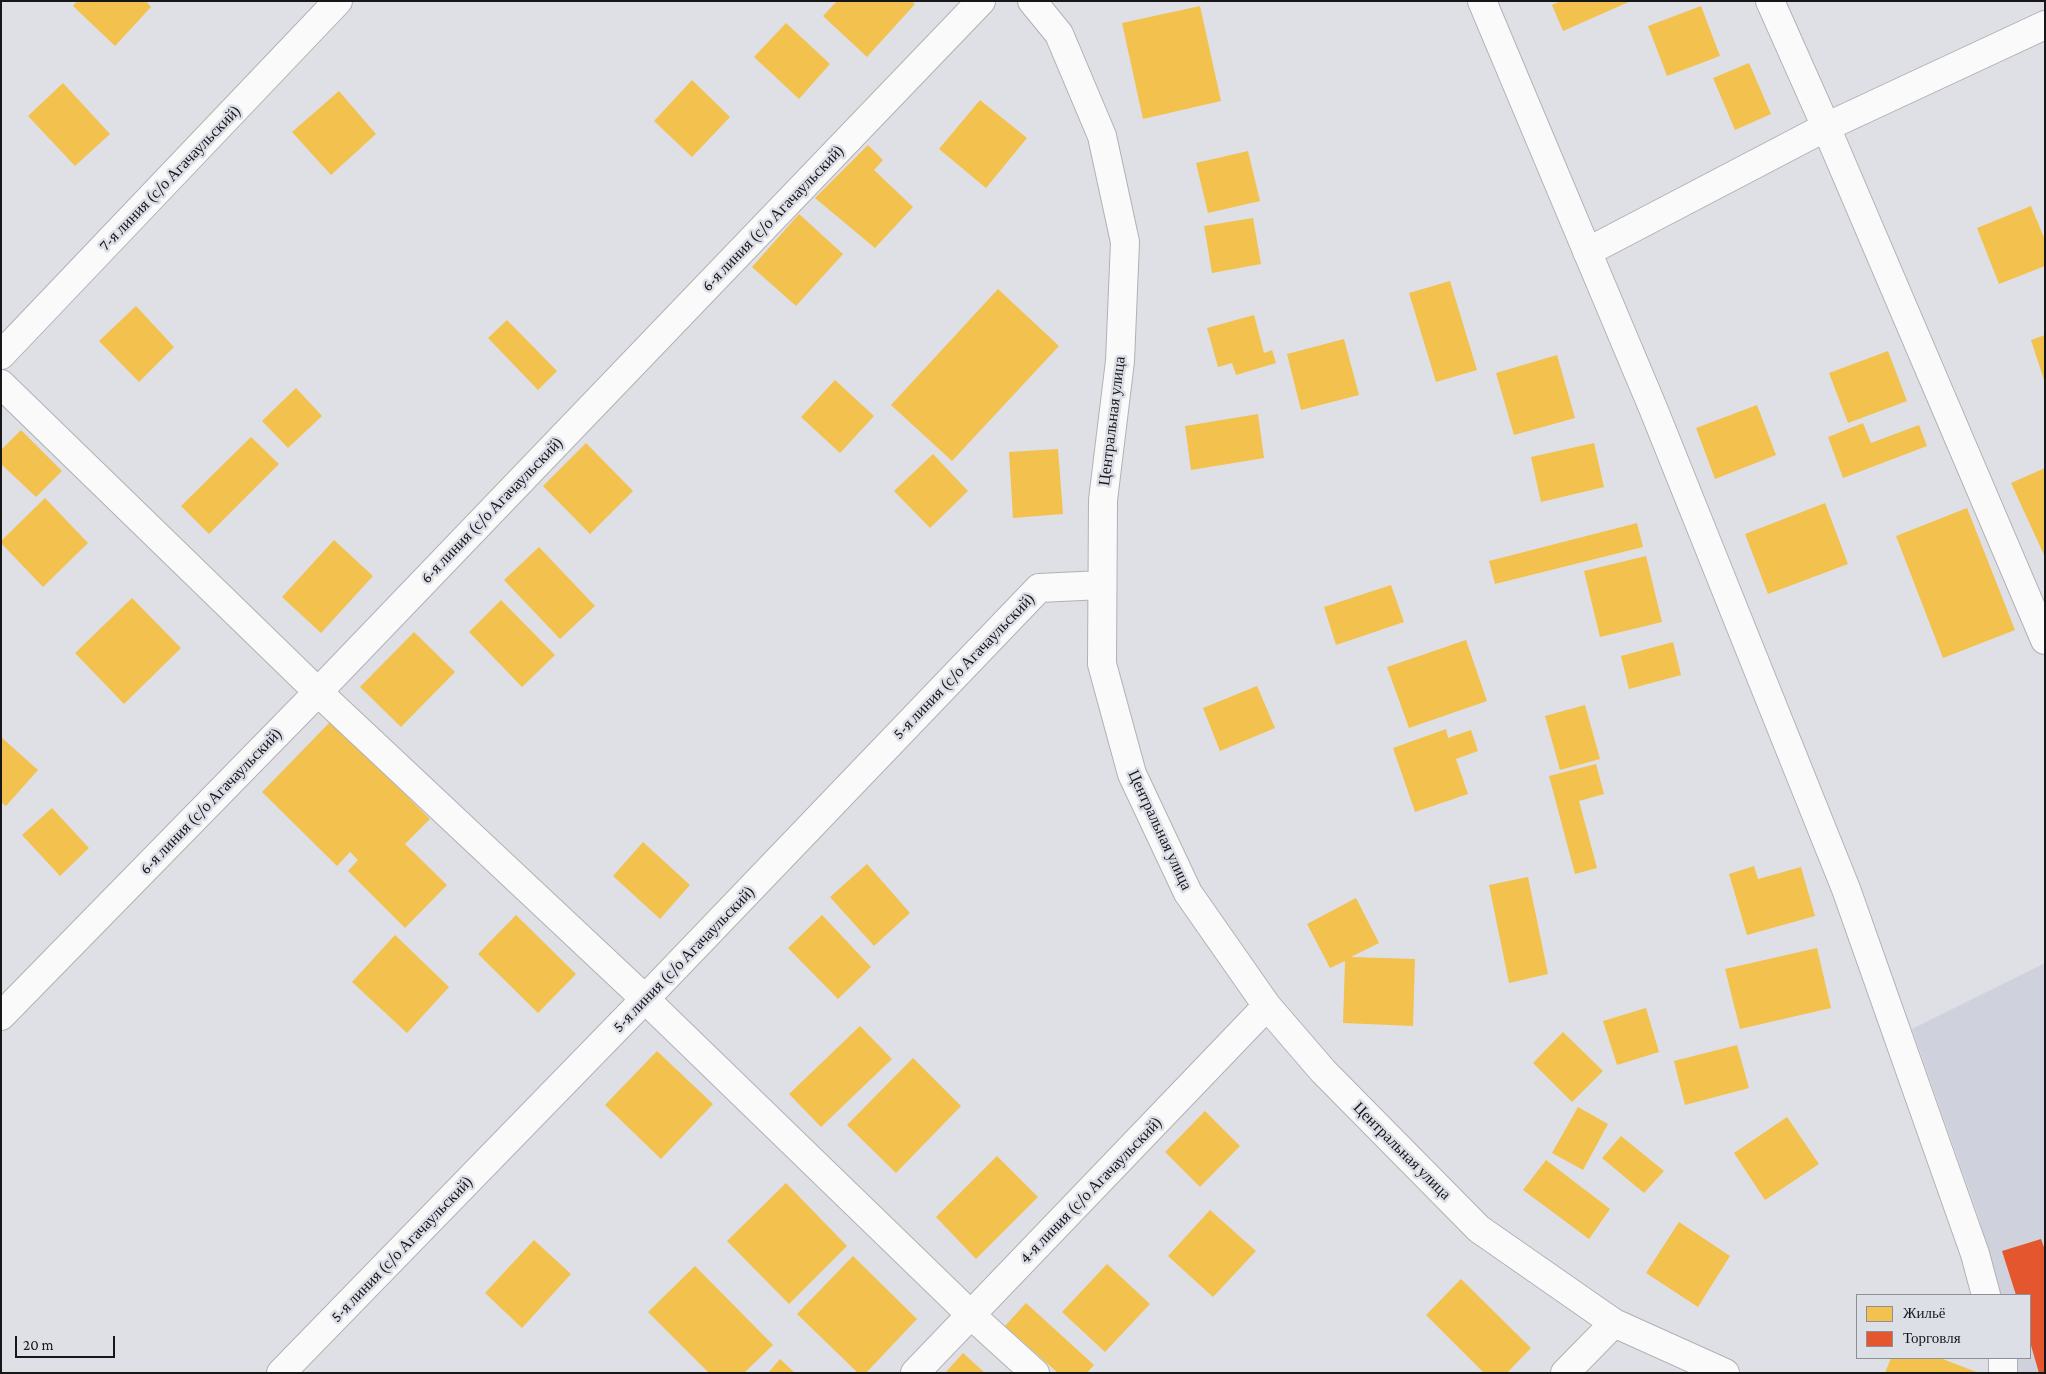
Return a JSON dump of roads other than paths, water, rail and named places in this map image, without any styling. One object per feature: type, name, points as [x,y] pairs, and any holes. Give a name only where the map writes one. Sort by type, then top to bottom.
[{"type":"street","name":"7-я линия (с/о Агачаульский)","points":[[1,355],[338,1]]},
{"type":"street","name":"6-я линия (с/о Агачаульский)","points":[[1,1016],[318,692],[981,1]]},
{"type":"street","name":"Центральная улица","points":[[1032,1],[1059,34],[1102,136],[1125,242],[1120,361],[1103,500],[1102,664],[1132,774],[1188,893],[1266,1006],[1323,1071],[1479,1229],[1614,1323],[1725,1373]]},
{"type":"street","points":[[1482,1],[1654,408],[1846,889],[1975,1254],[1986,1294]]},
{"type":"street","points":[[1770,1],[1826,127],[2045,640]]},
{"type":"street","points":[[1587,252],[1826,127],[2045,25]]},
{"type":"street","points":[[1,384],[318,692],[645,999],[971,1315],[1035,1373]]},
{"type":"street","name":"5-я линия (с/о Агачаульский)","points":[[281,1373],[645,999],[1039,588],[1102,585]]},
{"type":"street","name":"4-я линия (с/о Агачаульский)","points":[[915,1373],[1266,1006]]},
{"type":"street","points":[[1565,1373],[1614,1323]]},
{"type":"street","points":[[2003,1359],[2003,1373]]}]
